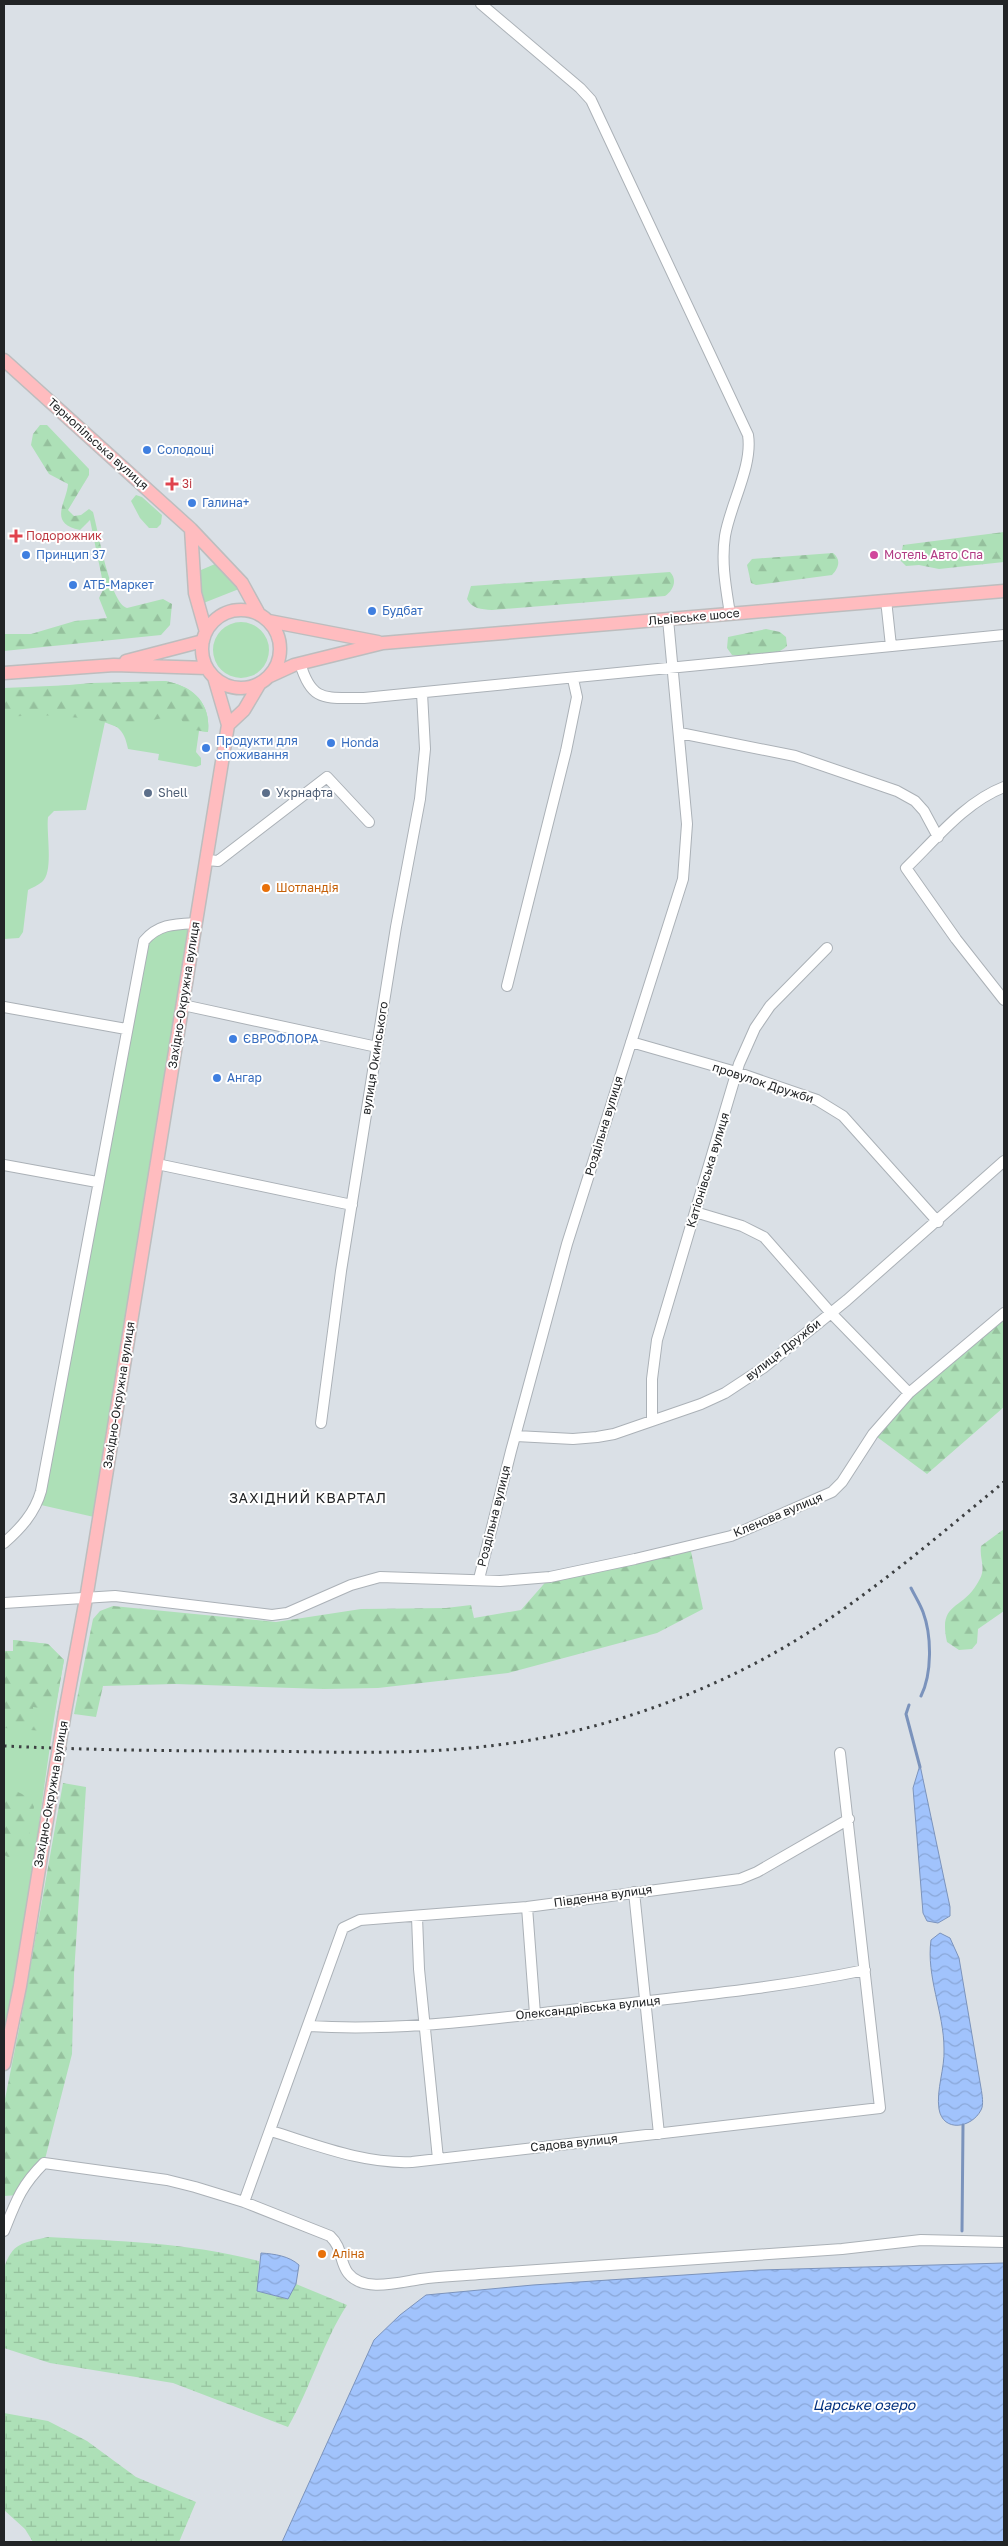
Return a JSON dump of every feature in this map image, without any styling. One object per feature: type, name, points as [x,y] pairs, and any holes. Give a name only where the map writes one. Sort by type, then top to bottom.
[{"type":"main road","name":"Тернопільська вулиця","points":[[4,360],[191,528],[242,583],[264,618]]},
{"type":"main road","points":[[191,528],[195,593],[204,636],[203,657],[211,673],[224,684],[236,688],[249,688],[265,680]]},
{"type":"main road","name":"Львівське шосе","points":[[265,680],[300,663],[383,643],[1004,591]]},
{"type":"main road","points":[[114,665],[204,636],[213,622],[223,614],[241,610],[264,618],[276,631],[280,642],[277,666],[244,710],[228,724]]},
{"type":"main road","name":"Львівське шосе","points":[[264,618],[322,633],[383,643]]},
{"type":"main road","points":[[4,674],[114,665],[211,673]]},
{"type":"main road","name":"Західно-Окружна вулиця","points":[[4,2064],[20,1986],[65,1712],[86,1598],[228,724],[211,673]]},
{"type":"street","points":[[481,4],[580,88],[591,100],[748,434],[747,456],[725,536],[723,569],[730,614]]},
{"type":"street","points":[[886,600],[892,646]]},
{"type":"street","name":"Роздільна вулиця","points":[[478,1579],[567,1244],[683,879],[687,824],[668,619]]},
{"type":"street","points":[[300,663],[305,679],[313,692],[324,697],[364,698],[1004,635]]},
{"type":"street","points":[[507,986],[566,751],[576,697],[572,679]]},
{"type":"street","name":"вулиця Окинського","points":[[321,1423],[352,1205],[396,927],[420,799],[425,749],[422,693]]},
{"type":"street","points":[[680,733],[795,756],[897,791],[915,801],[924,811],[938,837]]},
{"type":"street","points":[[206,860],[218,861],[327,777],[369,822]]},
{"type":"street","points":[[1004,787],[979,801],[906,868],[956,939],[1004,1000]]},
{"type":"street","points":[[4,1543],[25,1522],[38,1504],[97,1182],[144,941],[151,933],[165,925],[196,922]]},
{"type":"street","name":"Катіонівська вулиця","points":[[652,1421],[652,1379],[658,1340],[736,1072],[755,1028],[770,1006],[827,948]]},
{"type":"street","points":[[183,1005],[377,1047]]},
{"type":"street","points":[[4,1007],[126,1029]]},
{"type":"street","name":"провулок Дружби","points":[[630,1042],[736,1072],[818,1100],[843,1116],[938,1222]]},
{"type":"street","name":"вулиця Дружби","points":[[516,1436],[573,1439],[597,1437],[652,1421],[725,1393],[763,1368],[938,1222],[1004,1161]]},
{"type":"street","points":[[157,1164],[352,1205]]},
{"type":"street","points":[[4,1165],[97,1182]]},
{"type":"street","points":[[695,1212],[742,1226],[764,1237],[830,1312],[909,1393]]},
{"type":"street","name":"Кленова вулиця","points":[[4,1603],[115,1596],[272,1615],[298,1610],[351,1585],[380,1577],[500,1581],[550,1576],[690,1547],[732,1536],[832,1492],[842,1482],[873,1434],[909,1393],[1004,1313]]},
{"type":"street","points":[[840,1753],[865,1970]]},
{"type":"street","name":"Південна вулиця","points":[[309,2026],[343,1928],[360,1920],[417,1917],[527,1906],[740,1879],[757,1872],[849,1819]]},
{"type":"street","points":[[634,1892],[659,2134]]},
{"type":"street","points":[[527,1906],[535,2014]]},
{"type":"street","points":[[417,1917],[438,2159]]},
{"type":"street","name":"Олександрівська вулиця","points":[[309,2026],[363,2028],[535,2014],[758,1988],[865,1970]]},
{"type":"street","name":"Садова вулиця","points":[[271,2131],[371,2159],[393,2162],[438,2159],[880,2108],[865,1970]]},
{"type":"street","points":[[244,2202],[309,2026]]},
{"type":"street","points":[[4,2231],[18,2195],[27,2180],[44,2163],[167,2180],[244,2202],[330,2236],[338,2243],[348,2273],[355,2280],[367,2283],[396,2284],[421,2279],[478,2274],[842,2249],[921,2240],[1004,2242]]},
{"type":"green space","points":[[40,425],[47,425],[89,469],[89,475],[68,510],[74,516],[81,515],[89,509],[93,512],[110,580],[121,603],[127,608],[163,599],[172,604],[170,625],[161,635],[4,651],[4,634],[31,634],[75,621],[107,618],[99,598],[104,588],[90,520],[80,530],[70,527],[61,517],[68,484],[49,474],[31,445],[33,434]]},
{"type":"green space","points":[[136,495],[142,497],[162,515],[161,524],[157,528],[149,528],[140,518],[131,501]]},
{"type":"green space","points":[[1004,532],[1004,562],[939,569],[919,565],[906,566],[900,560],[903,545]]},
{"type":"green space","points":[[833,553],[838,564],[832,575],[756,585],[751,583],[747,565],[752,559]]},
{"type":"green space","points":[[215,564],[239,589],[201,604],[201,570]]},
{"type":"green space","points":[[670,572],[674,578],[674,585],[665,596],[492,610],[474,607],[467,599],[471,586]]},
{"type":"green space","points":[[236,622],[246,622],[261,630],[267,639],[269,650],[267,661],[261,670],[246,678],[236,678],[225,673],[218,666],[213,655],[213,645],[218,634],[225,627]]},
{"type":"green space","points":[[766,629],[780,632],[786,637],[787,646],[775,653],[754,656],[732,655],[727,648],[728,637]]},
{"type":"green space","points":[[165,681],[184,687],[192,692],[203,704],[208,722],[208,732],[199,731],[196,752],[201,758],[201,765],[196,767],[158,760],[159,754],[128,749],[121,731],[105,722],[86,810],[54,811],[48,817],[49,861],[46,877],[42,882],[28,890],[23,932],[19,938],[4,939],[4,688]]},
{"type":"green space","points":[[165,681],[184,687],[198,698],[206,712],[208,732],[188,729],[178,715],[117,727],[96,719],[40,715],[4,717],[4,691],[91,683]]},
{"type":"green space","points":[[191,927],[94,1517],[41,1505],[144,954],[147,946],[156,935],[168,930]]},
{"type":"green space","points":[[1004,1313],[1004,1407],[927,1474],[873,1434],[909,1393]]},
{"type":"green space","points":[[1004,1529],[1004,1611],[978,1629],[977,1643],[972,1649],[959,1650],[947,1642],[945,1629],[948,1613],[971,1593],[980,1578],[983,1569],[981,1546]]},
{"type":"green space","points":[[690,1547],[703,1609],[657,1633],[508,1673],[378,1688],[324,1689],[175,1684],[103,1686],[96,1717],[74,1714],[93,1619],[100,1611],[113,1606],[276,1622],[361,1609],[446,1608],[471,1605],[474,1618],[521,1610],[550,1577]]},
{"type":"green space","points":[[13,1640],[48,1644],[64,1660],[22,1946],[4,2040],[4,1651],[13,1651]]},
{"type":"green space","points":[[13,1640],[48,1644],[64,1660],[55,1710],[33,1707],[34,1717],[43,1731],[4,1728],[4,1651],[13,1651]]},
{"type":"green space","points":[[63,1783],[86,1787],[74,1974],[72,2054],[44,2163],[18,2195],[4,2196],[4,2104]]},
{"type":"green space","points":[[4,1788],[26,1796],[34,1807],[26,1853],[8,1857],[4,1855]]},
{"type":"green space","points":[[48,2237],[154,2244],[233,2255],[259,2261],[258,2291],[287,2299],[296,2284],[347,2305],[331,2334],[304,2396],[288,2427],[173,2383],[50,2363],[4,2348],[4,2269],[7,2260],[11,2253],[20,2245]]},
{"type":"green space","points":[[4,2413],[48,2421],[87,2441],[136,2477],[196,2502],[179,2542],[33,2542],[25,2529],[4,2510]]},
{"type":"water","points":[[920,1765],[950,1907],[950,1916],[938,1923],[927,1921],[923,1913],[913,1788]]},
{"type":"water","points":[[940,1933],[950,1938],[959,1958],[983,2102],[977,2116],[965,2124],[958,2125],[946,2122],[942,2117],[938,2102],[944,2056],[943,2035],[930,1954],[931,1940]]},
{"type":"water","points":[[261,2253],[282,2256],[291,2259],[299,2265],[296,2284],[288,2299],[257,2291]]},
{"type":"water","name":"Царське озеро","points":[[1004,2263],[1004,2542],[282,2542],[374,2340],[400,2315],[426,2295],[533,2285],[760,2270]]},
{"type":"waterway","points":[[911,1588],[923,1612],[928,1632],[929,1666],[925,1687],[921,1696]]},
{"type":"waterway","points":[[909,1705],[906,1714],[920,1767]]},
{"type":"waterway","points":[[962,2231],[963,2125]]},
{"type":"railway","points":[[4,1746],[162,1750],[403,1752],[489,1746],[556,1735],[589,1727],[653,1708],[685,1696],[746,1668],[781,1649],[848,1606],[912,1558],[1004,1482]]},
{"type":"place","name":"Солодощі","points":[[147,450]]},
{"type":"place","name":"3і","points":[[172,484]]},
{"type":"place","name":"Галина+","points":[[192,503]]},
{"type":"place","name":"Подорожник","points":[[16,536]]},
{"type":"place","name":"Принцип 37","points":[[26,555]]},
{"type":"place","name":"Мотель Авто Спа","points":[[874,555]]},
{"type":"place","name":"АТБ-Маркет","points":[[73,585]]},
{"type":"place","name":"Будбат","points":[[372,611]]},
{"type":"place","name":"Honda","points":[[331,743]]},
{"type":"place","name":"Продукти для споживання","points":[[206,748]]},
{"type":"place","name":"Shell","points":[[148,793]]},
{"type":"place","name":"Укрнафта","points":[[266,793]]},
{"type":"place","name":"Шотландія","points":[[266,888]]},
{"type":"place","name":"ЄВРОФЛОРА","points":[[233,1039]]},
{"type":"place","name":"Ангар","points":[[217,1078]]},
{"type":"place","name":"Аліна","points":[[322,2254]]},
{"type":"district","name":"ЗАХІДНИЙ КВАРТАЛ","points":[[308,1498]]}]
